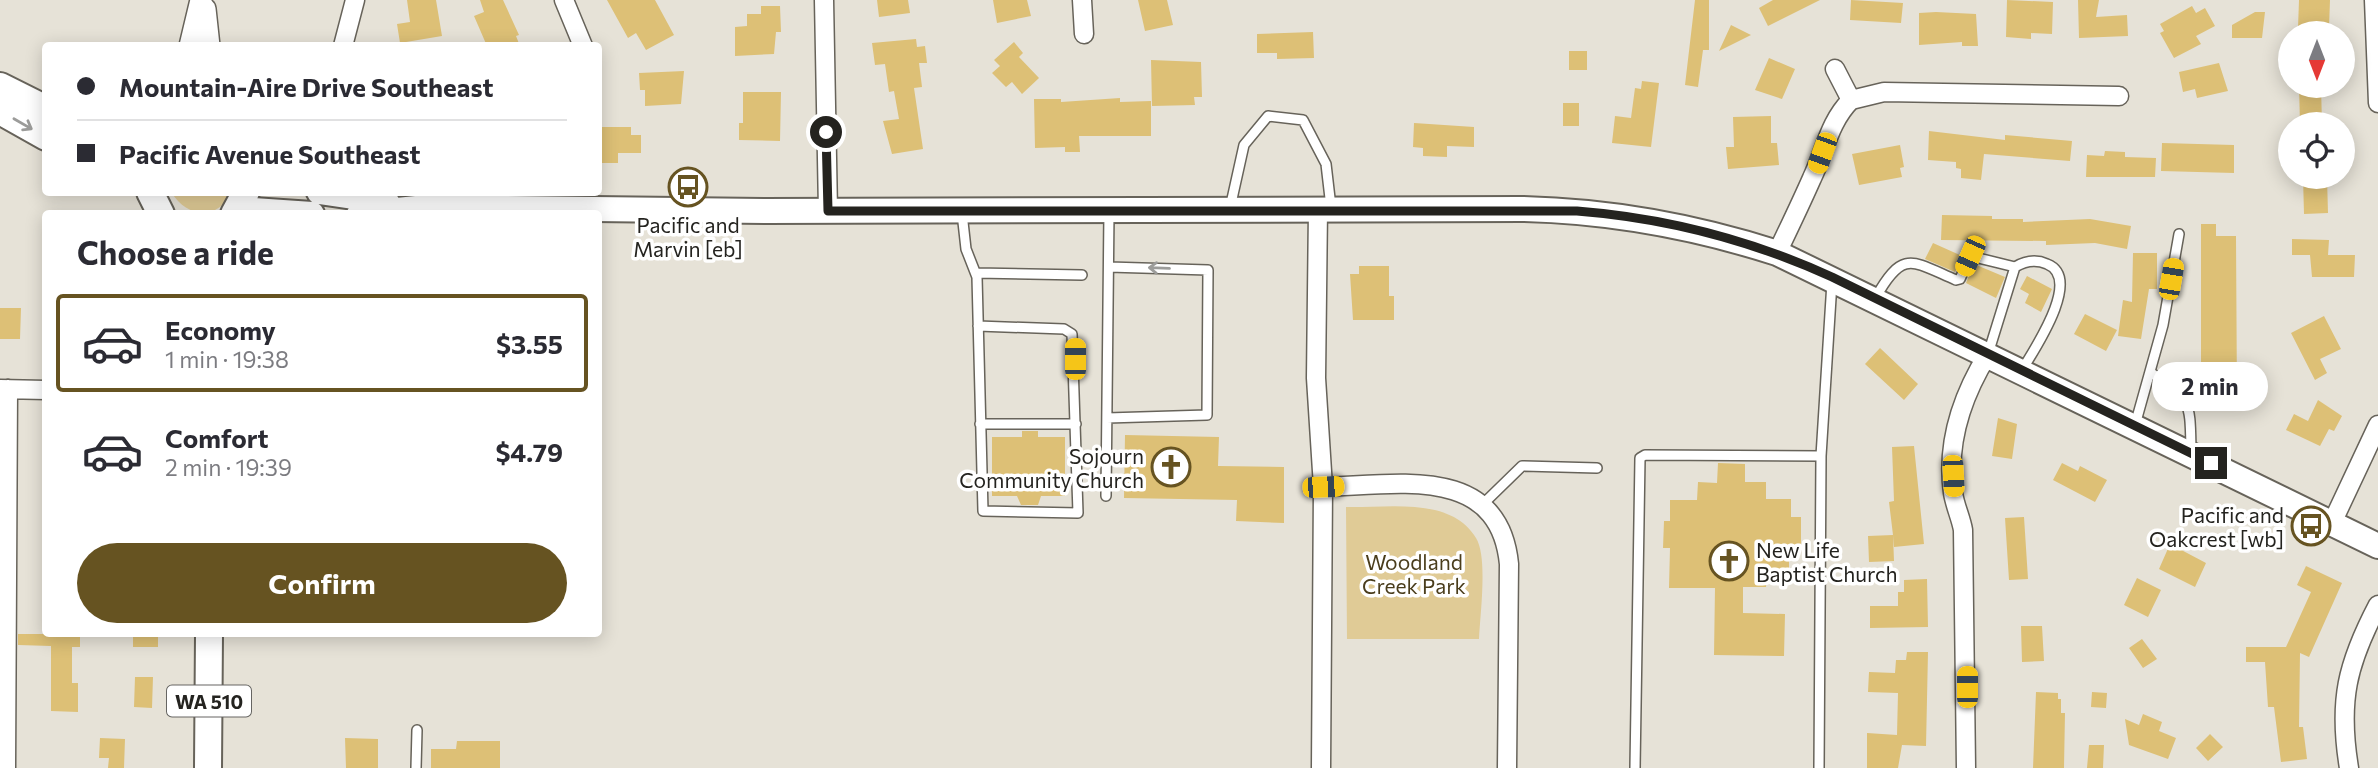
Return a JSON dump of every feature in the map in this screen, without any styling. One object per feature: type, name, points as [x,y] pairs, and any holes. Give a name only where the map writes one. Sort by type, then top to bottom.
[{"type":"main road","points":[[0,86],[42,107]]},
{"type":"main road","points":[[0,111],[42,135]]},
{"type":"main road","points":[[348,196],[426,207]]},
{"type":"main road","points":[[239,205],[280,210]]},
{"type":"main road","points":[[397,210],[426,207],[828,211],[1522,209],[1617,214],[1707,232],[1777,253],[1832,277],[2378,546]]},
{"type":"main road","name":"WA 510","points":[[208,768],[209,637]]},
{"type":"street","points":[[191,42],[202,0]]},
{"type":"street","points":[[202,0],[208,42]]},
{"type":"street","points":[[344,42],[355,0]]},
{"type":"street","points":[[564,0],[581,42]]},
{"type":"street","points":[[824,0],[828,211]]},
{"type":"street","points":[[1082,0],[1084,34]]},
{"type":"street","points":[[2374,0],[2378,103]]},
{"type":"street","points":[[1835,69],[1851,100]]},
{"type":"street","points":[[1777,253],[1814,176],[1830,130],[1840,111],[1851,100],[1884,92],[2119,96]]},
{"type":"street","points":[[1321,768],[1323,487],[1316,378],[1325,209]]},
{"type":"street","points":[[1966,768],[1963,530],[1954,494],[1952,458],[1968,386],[1988,354]]},
{"type":"street","points":[[6,768],[4,389],[42,390]]},
{"type":"street","points":[[2332,523],[2378,425]]},
{"type":"street","points":[[1323,487],[1428,484],[1468,494],[1482,505],[1499,527],[1507,545],[1509,564],[1507,768]]},
{"type":"street","points":[[2350,768],[2345,708],[2347,678],[2356,648],[2378,606]]},
{"type":"lane","points":[[1229,211],[1244,145],[1268,116],[1303,120],[1326,164],[1325,209]]},
{"type":"lane","points":[[962,211],[965,248],[976,273],[983,511],[1079,513],[1072,334],[1064,329],[978,326]]},
{"type":"lane","points":[[1106,496],[1109,211]]},
{"type":"lane","points":[[2135,425],[2163,325],[2179,234]]},
{"type":"lane","points":[[1875,299],[1892,273],[1903,263],[1913,262],[1956,280],[1960,279],[1970,256],[2015,267],[2025,262],[2043,262],[2053,267],[2060,276],[2061,286],[2041,338],[2022,370]]},
{"type":"lane","points":[[1107,418],[1207,415],[1208,270],[1109,267]]},
{"type":"lane","points":[[1988,354],[2015,267]]},
{"type":"lane","points":[[976,273],[1082,275]]},
{"type":"lane","points":[[1819,768],[1821,456],[1832,277]]},
{"type":"lane","points":[[2150,372],[2183,397],[2190,409],[2191,453]]},
{"type":"lane","points":[[980,424],[1076,424]]},
{"type":"lane","points":[[1635,768],[1640,458],[1645,455],[1821,456]]},
{"type":"lane","points":[[1482,505],[1522,466],[1597,468]]},
{"type":"lane","points":[[416,768],[417,730]]},
{"type":"green space","points":[[174,196],[229,196],[214,210],[191,210]]},
{"type":"green space","name":"Woodland Creek Park","points":[[1346,507],[1417,507],[1451,516],[1465,525],[1476,538],[1482,558],[1479,639],[1347,639]]},
{"type":"building","points":[[407,0],[436,0],[442,36],[400,42],[397,24],[410,22]]},
{"type":"building","points":[[480,0],[503,0],[519,35],[516,36],[518,42],[485,42],[474,16],[484,12]]},
{"type":"building","points":[[607,0],[655,0],[674,35],[646,50],[636,33],[628,38]]},
{"type":"building","points":[[877,0],[908,0],[910,13],[879,17]]},
{"type":"building","points":[[993,0],[1027,0],[1031,16],[997,23]]},
{"type":"building","points":[[1138,0],[1167,0],[1173,25],[1145,31]]},
{"type":"building","points":[[1695,0],[1709,0],[1709,50],[1703,50],[1698,87],[1685,85]]},
{"type":"building","points":[[1773,0],[1820,0],[1768,26],[1759,8]]},
{"type":"building","points":[[1851,0],[1903,3],[1901,23],[1850,20]]},
{"type":"building","points":[[2007,0],[2053,2],[2052,34],[2031,33],[2031,39],[2006,37]]},
{"type":"building","points":[[2078,0],[2099,0],[2096,17],[2127,15],[2128,36],[2079,38]]},
{"type":"building","points":[[2299,0],[2330,0],[2329,21],[2298,21]]},
{"type":"building","points":[[761,6],[780,6],[781,32],[776,32],[774,54],[735,56],[735,27],[747,26],[747,14],[761,14]]},
{"type":"building","points":[[2192,6],[2196,13],[2205,8],[2215,26],[2196,36],[2201,44],[2174,58],[2160,33],[2164,31],[2160,24]]},
{"type":"building","points":[[2255,12],[2265,12],[2262,38],[2232,38],[2232,25]]},
{"type":"building","points":[[1919,13],[1976,14],[1978,46],[1962,46],[1962,42],[1919,45]]},
{"type":"building","points":[[1731,25],[1751,35],[1719,51]]},
{"type":"building","points":[[1313,32],[1314,58],[1277,59],[1277,53],[1257,53],[1257,34]]},
{"type":"building","points":[[916,39],[917,47],[925,46],[927,63],[919,63],[922,87],[914,88],[923,149],[892,154],[883,121],[899,119],[894,91],[889,92],[885,64],[875,65],[872,43]]},
{"type":"building","points":[[1014,42],[1023,53],[1019,57],[1039,78],[1022,94],[1012,82],[1006,87],[992,73],[1000,66],[994,60]]},
{"type":"building","points":[[1569,51],[1587,51],[1587,70],[1569,70]]},
{"type":"building","points":[[1769,58],[1795,69],[1782,99],[1755,90]]},
{"type":"building","points":[[1151,60],[1201,62],[1202,97],[1194,97],[1195,105],[1152,106]]},
{"type":"building","points":[[2219,63],[2228,91],[2197,98],[2195,89],[2183,92],[2179,72]]},
{"type":"building","points":[[684,71],[681,104],[645,106],[645,90],[640,90],[639,73]]},
{"type":"building","points":[[1642,81],[1659,83],[1651,147],[1612,143],[1615,116],[1631,118],[1635,88],[1641,89]]},
{"type":"building","points":[[743,92],[781,92],[780,141],[739,140],[739,123],[743,123]]},
{"type":"building","points":[[1120,98],[1120,102],[1151,101],[1151,136],[1079,136],[1080,152],[1065,152],[1065,147],[1035,148],[1034,99],[1061,99],[1061,102]]},
{"type":"building","points":[[2299,98],[2321,98],[2322,112],[2300,112]]},
{"type":"building","points":[[1563,103],[1579,103],[1579,126],[1563,126]]},
{"type":"building","points":[[1771,116],[1771,143],[1777,143],[1779,165],[1728,169],[1726,147],[1734,147],[1733,117]]},
{"type":"building","points":[[1414,123],[1474,127],[1474,147],[1447,146],[1447,157],[1423,156],[1423,148],[1413,147]]},
{"type":"building","points":[[602,127],[631,127],[631,135],[641,135],[641,153],[618,153],[618,163],[602,163]]},
{"type":"building","points":[[1929,131],[2005,140],[2005,135],[2072,141],[2070,161],[1984,154],[1981,180],[1961,178],[1961,169],[1956,168],[1956,162],[1928,160]]},
{"type":"building","points":[[2162,143],[2234,145],[2234,173],[2161,171]]},
{"type":"building","points":[[1900,145],[1904,167],[1900,168],[1902,177],[1859,185],[1852,154]]},
{"type":"building","points":[[2105,151],[2125,152],[2125,157],[2156,158],[2155,177],[2086,177],[2087,155],[2104,156]]},
{"type":"building","points":[[2303,189],[2327,189],[2328,213],[2304,214]]},
{"type":"building","points":[[1942,215],[1992,216],[1992,219],[2023,219],[2023,222],[2090,219],[2131,226],[2127,249],[2095,243],[2046,245],[2046,241],[1941,240]]},
{"type":"building","points":[[2201,224],[2216,224],[2216,236],[2236,236],[2237,401],[2201,402]]},
{"type":"building","points":[[2292,239],[2329,240],[2328,255],[2355,255],[2354,277],[2312,277],[2310,255],[2292,255]]},
{"type":"building","points":[[1933,243],[1962,256],[1955,272],[1925,259]]},
{"type":"building","points":[[2133,253],[2157,253],[2157,289],[2149,289],[2141,339],[2118,336],[2123,300],[2132,302]]},
{"type":"building","points":[[1974,264],[2005,277],[1996,298],[1966,283]]},
{"type":"building","points":[[1359,266],[1389,266],[1389,296],[1394,296],[1394,320],[1353,320],[1350,274],[1359,274]]},
{"type":"building","points":[[2027,276],[2052,289],[2041,312],[2025,303],[2029,294],[2020,289]]},
{"type":"building","points":[[0,308],[21,308],[20,339],[0,339]]},
{"type":"building","points":[[2085,314],[2117,330],[2106,351],[2074,334]]},
{"type":"building","points":[[2324,316],[2341,349],[2320,359],[2327,373],[2315,380],[2291,333]]},
{"type":"building","points":[[1880,348],[1918,384],[1904,400],[1865,364]]},
{"type":"building","points":[[2318,400],[2342,416],[2334,431],[2329,429],[2320,446],[2286,430],[2294,414],[2308,421]]},
{"type":"building","points":[[1998,418],[2017,424],[2012,459],[1992,456]]},
{"type":"building","points":[[1022,431],[1038,431],[1038,437],[1065,437],[1065,496],[1041,496],[1038,505],[1021,505],[1017,496],[992,496],[992,437],[1022,437]]},
{"type":"building","name":"Sojourn Community Church","points":[[1125,435],[1219,437],[1218,466],[1284,467],[1284,523],[1236,521],[1237,500],[1124,498]]},
{"type":"building","points":[[1914,446],[1924,544],[1894,547],[1889,502],[1894,501],[1892,447]]},
{"type":"building","name":"New Life Baptist Church","points":[[1718,463],[1745,464],[1745,482],[1766,482],[1766,499],[1791,499],[1791,517],[1801,517],[1801,552],[1789,552],[1789,570],[1767,570],[1766,587],[1743,587],[1743,613],[1785,614],[1784,656],[1714,655],[1715,588],[1669,588],[1670,548],[1663,548],[1664,521],[1670,521],[1670,500],[1697,500],[1698,482],[1717,483]]},
{"type":"building","points":[[2062,463],[2078,471],[2080,466],[2107,480],[2095,502],[2053,480]]},
{"type":"building","points":[[2024,517],[2028,579],[2009,580],[2005,518]]},
{"type":"building","points":[[1893,535],[1894,561],[1869,562],[1868,536]]},
{"type":"building","points":[[2170,544],[2206,563],[2195,587],[2159,569]]},
{"type":"building","points":[[2306,566],[2342,583],[2309,657],[2300,653],[2299,727],[2303,727],[2307,759],[2281,762],[2274,707],[2268,707],[2265,662],[2246,662],[2246,647],[2286,647],[2311,592],[2297,585]]},
{"type":"building","points":[[2137,578],[2161,590],[2148,617],[2124,605]]},
{"type":"building","points":[[1927,579],[1928,627],[1870,628],[1870,606],[1898,606],[1898,592],[1904,592],[1904,580]]},
{"type":"building","points":[[2021,626],[2042,626],[2044,661],[2022,662]]},
{"type":"building","points":[[18,634],[80,637],[80,647],[72,647],[72,683],[78,683],[78,712],[51,711],[51,646],[18,645]]},
{"type":"building","points":[[133,637],[158,637],[158,647],[133,647]]},
{"type":"building","points":[[2142,639],[2157,659],[2143,668],[2129,648]]},
{"type":"building","points":[[1907,652],[1928,652],[1926,746],[1902,745],[1898,768],[1867,768],[1867,733],[1897,735],[1898,693],[1868,692],[1869,672],[1895,673],[1896,660],[1906,660]]},
{"type":"building","points":[[135,677],[153,677],[152,708],[134,707]]},
{"type":"building","points":[[2036,692],[2058,693],[2058,699],[2061,699],[2061,713],[2065,713],[2064,768],[2033,768]]},
{"type":"building","points":[[2092,692],[2107,693],[2106,708],[2091,707]]},
{"type":"building","points":[[2143,714],[2162,722],[2159,731],[2176,738],[2168,759],[2129,745],[2125,719],[2139,725]]},
{"type":"building","points":[[2210,734],[2223,747],[2208,761],[2196,748]]},
{"type":"building","points":[[100,738],[125,739],[124,768],[108,768],[109,758],[99,758]]},
{"type":"building","points":[[345,738],[378,739],[378,768],[346,768]]},
{"type":"building","points":[[457,741],[500,741],[500,768],[431,768],[431,749],[456,749]]},
{"type":"building","points":[[2089,745],[2104,745],[2103,768],[2087,768]]},
{"type":"place","name":"Pacific and Marvin [eb]","points":[[688,187]]},
{"type":"place","name":"Sojourn Community Church","points":[[1171,467]]},
{"type":"place","name":"Pacific and Oakcrest [wb]","points":[[2311,526]]},
{"type":"place","name":"New Life Baptist Church","points":[[1729,561]]},
{"type":"route","points":[[826,132],[828,211],[1522,209],[1617,214],[1707,232],[1777,253],[1832,277],[2211,463]]}]
